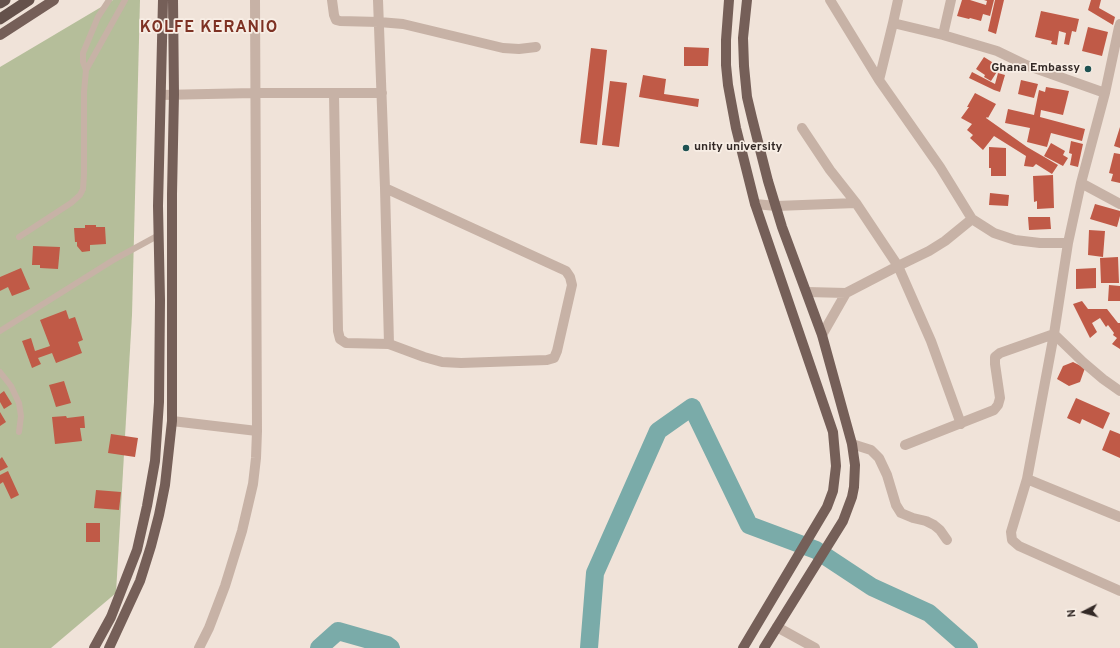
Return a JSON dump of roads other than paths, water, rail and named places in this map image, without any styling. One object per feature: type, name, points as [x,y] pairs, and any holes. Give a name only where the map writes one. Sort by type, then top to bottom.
[{"type":"highway","points":[[0,3],[4,0]]},
{"type":"highway","points":[[0,19],[29,0]]},
{"type":"main road","points":[[0,35],[54,0]]},
{"type":"main road","points":[[94,648],[111,617],[137,550],[155,461],[159,402],[158,198],[163,0]]},
{"type":"main road","points":[[109,648],[140,581],[151,546],[165,485],[172,421],[172,194],[174,94],[173,0]]},
{"type":"main road","points":[[729,0],[726,64],[728,85],[736,128],[755,204],[833,432],[836,466],[833,491],[827,507],[744,648]]},
{"type":"main road","points":[[747,0],[743,38],[747,97],[782,227],[822,335],[852,444],[855,465],[852,497],[843,521],[764,648]]},
{"type":"main road","points":[[103,633],[114,638]]},
{"type":"street","points":[[199,648],[209,628],[225,586],[242,531],[253,484],[256,458],[254,93],[255,0]]},
{"type":"street","points":[[332,0],[334,15],[336,20],[340,21],[403,24],[503,48],[519,49],[536,47]]},
{"type":"street","points":[[378,0],[389,344]]},
{"type":"street","points":[[830,0],[879,80],[940,167],[972,219],[994,233],[1015,240],[1040,243],[1068,243]]},
{"type":"street","points":[[879,80],[898,0]]},
{"type":"street","points":[[943,35],[950,0]]},
{"type":"street","points":[[893,23],[943,35],[997,51],[1026,64],[1105,93]]},
{"type":"street","points":[[1120,26],[1068,243],[1054,334],[1027,479],[1011,532],[1012,540],[1019,546],[1120,591]]},
{"type":"street","points":[[161,95],[382,93]]},
{"type":"street","points":[[334,94],[338,331],[340,339],[346,343],[389,344],[424,358],[442,362],[461,363],[547,360],[554,358],[557,351],[572,285],[570,277],[566,272],[385,188]]},
{"type":"street","points":[[802,128],[830,170],[856,203],[898,266],[931,341],[961,424]]},
{"type":"street","points":[[1081,184],[1120,204]]},
{"type":"street","points":[[755,204],[776,206],[856,203]]},
{"type":"street","points":[[807,292],[846,293],[929,251],[972,219]]},
{"type":"street","points":[[822,335],[846,293]]},
{"type":"street","points":[[1054,334],[1083,362],[1120,391]]},
{"type":"street","points":[[905,445],[994,410],[998,405],[1000,398],[995,357],[1000,353],[1054,334]]},
{"type":"street","points":[[172,421],[257,431]]},
{"type":"street","points":[[852,444],[871,450],[879,458],[887,475],[896,505],[901,513],[934,525],[940,530],[947,540]]},
{"type":"street","points":[[1027,479],[1120,517]]},
{"type":"street","points":[[777,627],[815,648]]},
{"type":"lane","points":[[86,70],[83,62],[83,53],[98,17],[109,0]]},
{"type":"lane","points":[[19,237],[71,203],[80,195],[83,189],[84,92],[86,70],[125,0]]},
{"type":"lane","points":[[0,331],[115,259],[159,235]]},
{"type":"lane","points":[[0,372],[11,386],[19,403],[21,416],[19,432]]},
{"type":"waterway","points":[[589,648],[595,573],[658,431],[692,407],[749,525],[816,550],[872,587],[929,613],[969,648]]},
{"type":"waterway","points":[[319,648],[338,631],[387,645],[391,648]]},
{"type":"place","name":"Ghana Embassy","points":[[1088,69]]},
{"type":"place","name":"unity university","points":[[686,148]]},
{"type":"district","name":"KOLFE KERANIO","points":[[209,29]]}]
